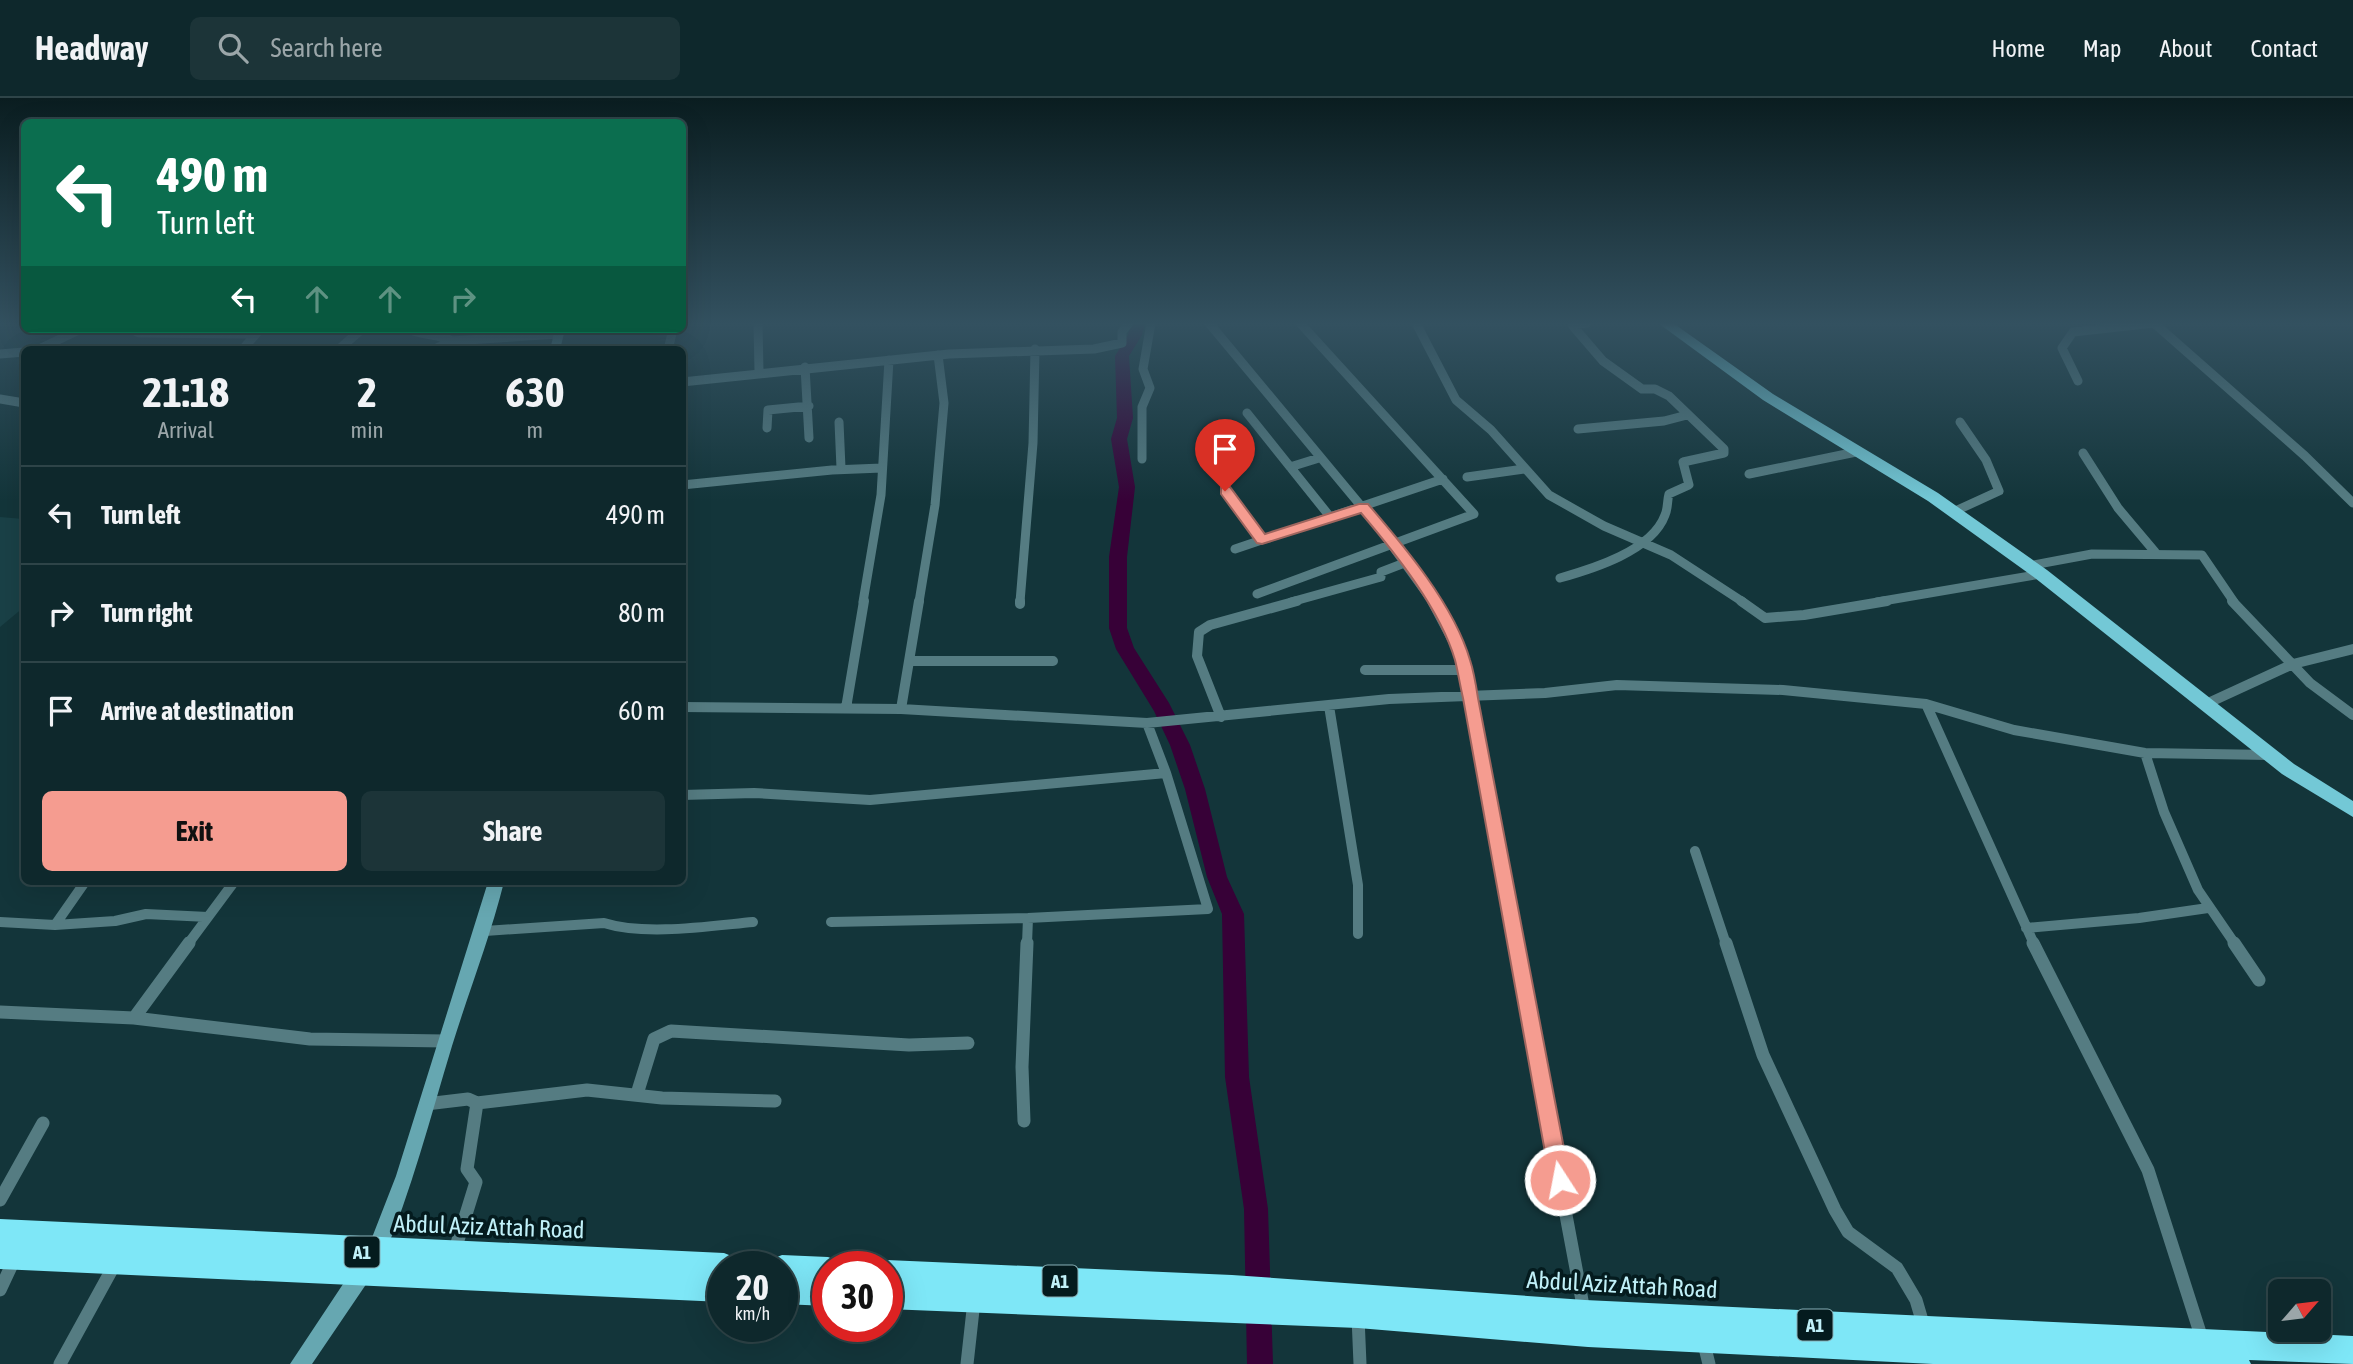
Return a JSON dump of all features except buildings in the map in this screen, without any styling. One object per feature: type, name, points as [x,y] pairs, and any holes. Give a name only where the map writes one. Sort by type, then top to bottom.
[{"type":"highway","name":"Abdul Aziz Attah Road","points":[[5,1248],[117,1259],[368,1263],[453,1255],[707,1266]]},
{"type":"highway","name":"Abdul Aziz Attah Road","points":[[5,1248],[368,1263],[707,1287]]},
{"type":"highway","name":"Abdul Aziz Attah Road","points":[[903,1275],[1586,1324],[1706,1351],[2236,1364]]},
{"type":"highway","name":"Abdul Aziz Attah Road","points":[[903,1296],[974,1300],[1232,1298]]},
{"type":"highway","name":"Abdul Aziz Attah Road","points":[[1278,1301],[1357,1314],[1586,1324],[1925,1330],[2353,1351]]},
{"type":"main road","points":[[1747,382],[1953,512],[2034,570],[2270,755],[2353,810]]},
{"type":"street","points":[[807,382],[809,438]]},
{"type":"street","points":[[846,708],[881,495],[888,382]]},
{"type":"street","points":[[901,709],[935,505],[944,403],[941,382]]},
{"type":"street","points":[[1020,604],[1033,443],[1034,382]]},
{"type":"street","points":[[1143,459],[1142,407],[1150,388],[1148,382]]},
{"type":"street","points":[[1257,382],[1394,543],[1445,618],[1462,658],[1586,1324]]},
{"type":"street","points":[[1257,594],[1474,514],[1354,382]]},
{"type":"street","points":[[1447,382],[1456,400],[1491,430],[1549,495],[1604,526],[1682,562],[1715,582],[1761,617],[1769,619],[1804,615],[2034,570],[2056,557],[2155,552],[2202,555],[2231,600],[2320,691],[2353,715]]},
{"type":"street","points":[[1560,578],[1610,564],[1628,554],[1664,519],[1669,494],[1690,483],[1684,462],[1724,453],[1724,449],[1669,396],[1655,389],[1642,389],[1632,382]]},
{"type":"street","points":[[2217,382],[2302,451],[2353,503]]},
{"type":"street","points":[[0,399],[21,402]]},
{"type":"street","points":[[767,428],[768,410],[809,406]]},
{"type":"street","points":[[1247,413],[1331,518]]},
{"type":"street","points":[[1578,429],[1664,421],[1687,415]]},
{"type":"street","points":[[839,422],[841,468]]},
{"type":"street","points":[[1953,512],[1999,491],[1986,460],[1960,422]]},
{"type":"street","points":[[1749,474],[1856,452]]},
{"type":"street","points":[[2082,453],[2118,508],[2155,552]]},
{"type":"street","points":[[1290,467],[1319,458]]},
{"type":"street","points":[[686,485],[841,468],[883,468]]},
{"type":"street","points":[[1467,477],[1524,469]]},
{"type":"street","points":[[1235,549],[1443,479]]},
{"type":"street","points":[[1225,491],[1262,540]]},
{"type":"street","points":[[1221,717],[1197,656],[1199,632],[1210,625],[1381,577],[1381,572],[1407,562]]},
{"type":"street","points":[[2206,704],[2293,664],[2353,649]]},
{"type":"street","points":[[910,661],[1053,661]]},
{"type":"street","points":[[1365,670],[1464,670]]},
{"type":"street","points":[[686,707],[901,709],[1151,723],[1389,699],[1471,698],[1617,685],[1783,690],[1926,704],[2014,730],[2146,753],[2270,755]]},
{"type":"street","points":[[1926,704],[2026,928],[2148,1170],[2203,1343]]},
{"type":"street","points":[[1329,706],[1358,885],[1358,934]]},
{"type":"street","points":[[831,922],[1028,918],[1208,909],[1151,723]]},
{"type":"street","points":[[2146,753],[2164,812],[2208,908],[2259,980]]},
{"type":"street","points":[[686,795],[754,793],[870,800],[1166,773]]},
{"type":"street","points":[[1695,851],[1763,1055],[1835,1210],[1848,1232],[1897,1268],[1916,1300],[1925,1330]]},
{"type":"street","points":[[55,925],[83,885]]},
{"type":"street","points":[[134,1018],[232,885]]},
{"type":"street","points":[[300,1364],[368,1263],[397,1204],[445,1041],[485,931],[495,885]]},
{"type":"street","points":[[2026,928],[2140,918],[2208,908]]},
{"type":"street","points":[[0,922],[55,925],[115,921],[146,914],[208,916]]},
{"type":"street","points":[[1024,1121],[1022,1067],[1028,918]]},
{"type":"street","points":[[485,931],[604,923],[617,927],[689,928],[753,922]]},
{"type":"street","points":[[0,1012],[134,1018],[310,1038],[445,1041]]},
{"type":"street","points":[[637,1094],[654,1038],[671,1031],[909,1045],[968,1043]]},
{"type":"street","points":[[426,1104],[468,1099],[477,1103],[587,1090],[663,1098],[775,1101]]},
{"type":"street","points":[[453,1255],[477,1182],[467,1168],[477,1103]]},
{"type":"street","points":[[0,1200],[43,1124]]},
{"type":"street","points":[[0,1290],[5,1248]]},
{"type":"street","points":[[60,1364],[117,1259]]},
{"type":"street","points":[[967,1364],[974,1300]]},
{"type":"street","points":[[1357,1314],[1360,1364]]},
{"type":"shaded area","points":[[0,517],[21,519],[21,610],[0,627]]},
{"type":"waterway","points":[[1123,382],[1125,418],[1119,439],[1127,487],[1118,557],[1118,628],[1125,649],[1162,708],[1180,745],[1195,789],[1217,877],[1233,914],[1237,1077],[1256,1209],[1260,1364]]},
{"type":"route","points":[[1225,491],[1262,540],[1363,508],[1394,543],[1445,618],[1462,658],[1471,698],[1560,1180]]}]
